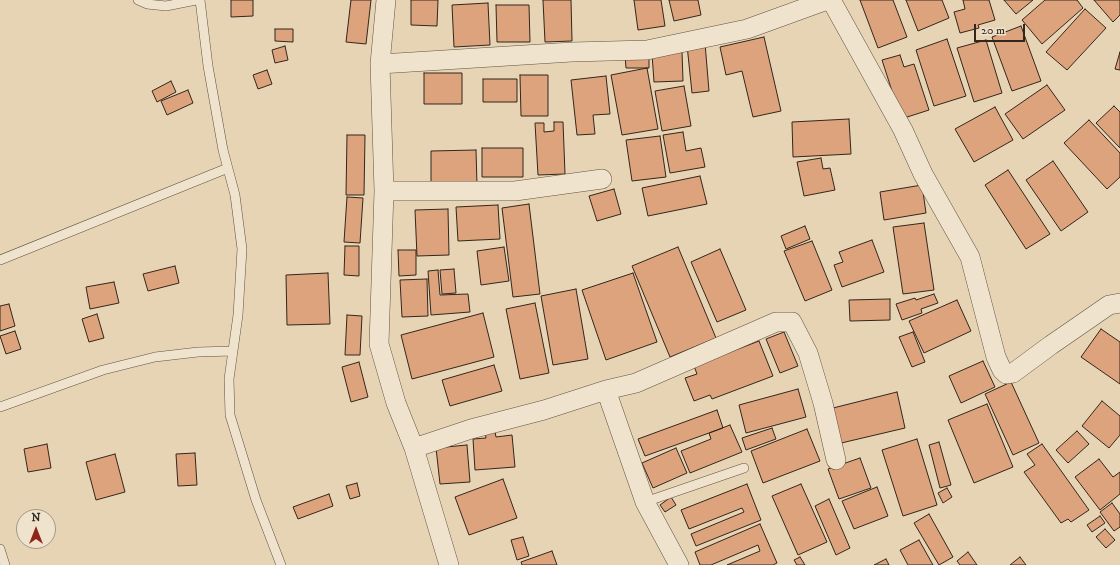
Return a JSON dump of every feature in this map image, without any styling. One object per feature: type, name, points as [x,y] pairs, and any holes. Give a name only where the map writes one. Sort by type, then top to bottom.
[{"type":"street","points":[[386,0],[380,64],[384,191],[379,344],[396,403],[414,448],[449,565]]},
{"type":"street","points":[[380,64],[572,52],[647,50],[747,29],[826,0]]},
{"type":"street","points":[[831,0],[903,130],[923,174],[970,257],[996,357],[1002,370],[1006,374],[1013,373],[1051,345],[1109,306],[1120,303]]},
{"type":"street","points":[[384,191],[515,190],[602,179]]},
{"type":"street","points":[[414,448],[471,429],[544,410],[606,390],[636,383],[776,322],[792,322],[808,353],[823,403],[836,460]]},
{"type":"street","points":[[606,390],[645,502],[679,565]]},
{"type":"lane","points":[[138,0],[147,4],[166,6],[196,0]]},
{"type":"lane","points":[[200,0],[208,66],[223,150],[236,195],[242,249],[238,315],[229,379],[230,415],[256,500],[281,565]]},
{"type":"lane","points":[[0,260],[228,168]]},
{"type":"lane","points":[[0,407],[103,370],[155,357],[198,352],[233,351]]},
{"type":"lane","points":[[645,502],[744,468]]},
{"type":"lane","points":[[0,549],[5,565]]},
{"type":"building","points":[[231,0],[253,0],[253,16],[231,17]]},
{"type":"building","points":[[351,0],[371,0],[366,44],[346,42]]},
{"type":"building","points":[[411,0],[438,0],[437,26],[411,25]]},
{"type":"building","points":[[543,0],[571,0],[572,41],[545,42]]},
{"type":"building","points":[[634,0],[661,0],[665,26],[638,30]]},
{"type":"building","points":[[669,0],[698,0],[701,15],[674,21]]},
{"type":"building","points":[[860,0],[893,0],[907,37],[878,48]]},
{"type":"building","points":[[906,0],[942,0],[949,18],[918,31]]},
{"type":"building","points":[[963,0],[989,0],[995,20],[978,25],[979,28],[960,33],[954,12],[965,9]]},
{"type":"building","points":[[1004,0],[1033,0],[1016,14]]},
{"type":"building","points":[[1045,0],[1077,0],[1083,8],[1042,44],[1022,20]]},
{"type":"building","points":[[1094,0],[1120,0],[1120,15],[1113,22]]},
{"type":"building","points":[[488,3],[490,45],[454,47],[452,5]]},
{"type":"building","points":[[496,5],[529,5],[530,42],[497,42]]},
{"type":"building","points":[[1085,9],[1106,28],[1067,70],[1046,52]]},
{"type":"building","points":[[1021,26],[1041,81],[1012,91],[992,37]]},
{"type":"building","points":[[275,29],[293,29],[293,42],[275,41]]},
{"type":"building","points":[[764,37],[781,111],[753,117],[742,71],[726,75],[720,47]]},
{"type":"building","points":[[947,39],[966,96],[934,106],[916,50]]},
{"type":"building","points":[[986,40],[1002,93],[974,102],[957,48]]},
{"type":"building","points":[[705,43],[709,91],[692,93],[687,45]]},
{"type":"building","points":[[285,46],[288,60],[275,63],[272,50]]},
{"type":"building","points":[[682,52],[683,81],[654,82],[652,54]]},
{"type":"building","points":[[1120,52],[1120,70],[1115,69]]},
{"type":"building","points":[[625,55],[649,55],[649,68],[626,68]]},
{"type":"building","points":[[900,55],[904,67],[914,64],[929,110],[901,119],[882,60]]},
{"type":"building","points":[[647,68],[658,129],[622,135],[611,75]]},
{"type":"building","points":[[267,70],[272,84],[258,89],[253,75]]},
{"type":"building","points":[[424,73],[462,73],[462,104],[424,104]]},
{"type":"building","points":[[520,75],[548,75],[548,116],[521,116]]},
{"type":"building","points":[[606,76],[610,114],[593,115],[595,134],[577,135],[571,80]]},
{"type":"building","points":[[483,79],[517,79],[517,102],[483,102]]},
{"type":"building","points":[[171,81],[176,92],[157,102],[152,91]]},
{"type":"building","points":[[1047,85],[1065,110],[1023,139],[1005,114]]},
{"type":"building","points":[[684,86],[691,126],[662,131],[655,91]]},
{"type":"building","points":[[188,90],[193,103],[167,115],[161,101]]},
{"type":"building","points":[[1114,106],[1120,112],[1120,148],[1096,123]]},
{"type":"building","points":[[995,107],[1013,140],[974,162],[955,129]]},
{"type":"building","points":[[849,119],[851,154],[793,157],[792,122]]},
{"type":"building","points":[[1089,120],[1120,153],[1120,177],[1107,189],[1064,143]]},
{"type":"building","points":[[554,122],[563,122],[565,174],[538,175],[535,123],[544,123],[544,132],[554,131]]},
{"type":"building","points":[[683,132],[686,151],[701,148],[705,167],[670,173],[663,135]]},
{"type":"building","points":[[347,135],[365,135],[364,195],[346,195]]},
{"type":"building","points":[[660,136],[666,177],[632,181],[626,140]]},
{"type":"building","points":[[482,148],[523,148],[523,177],[482,177]]},
{"type":"building","points":[[476,150],[477,185],[431,185],[431,151]]},
{"type":"building","points":[[821,158],[823,169],[830,168],[835,190],[804,196],[797,162]]},
{"type":"building","points":[[1053,161],[1088,212],[1061,231],[1026,180]]},
{"type":"building","points":[[1008,170],[1050,234],[1026,249],[985,185]]},
{"type":"building","points":[[700,176],[707,204],[648,216],[642,188]]},
{"type":"building","points":[[922,185],[926,213],[884,220],[880,192]]},
{"type":"building","points":[[614,189],[621,214],[597,221],[589,196]]},
{"type":"building","points":[[347,197],[363,198],[360,243],[344,242]]},
{"type":"building","points":[[529,204],[540,294],[513,297],[502,208]]},
{"type":"building","points":[[498,205],[500,239],[458,241],[456,207]]},
{"type":"building","points":[[448,209],[449,255],[417,256],[415,210]]},
{"type":"building","points":[[924,223],[934,290],[903,294],[893,227]]},
{"type":"building","points":[[805,226],[810,239],[786,249],[781,236]]},
{"type":"building","points":[[872,240],[884,272],[842,287],[834,265],[843,262],[839,252]]},
{"type":"building","points":[[812,241],[832,290],[805,301],[784,251]]},
{"type":"building","points":[[345,246],[359,246],[359,276],[344,275]]},
{"type":"building","points":[[504,247],[509,281],[481,285],[477,251]]},
{"type":"building","points":[[678,247],[716,338],[670,357],[632,266]]},
{"type":"building","points":[[720,249],[746,310],[717,322],[691,262]]},
{"type":"building","points":[[398,250],[416,250],[416,275],[399,276]]},
{"type":"building","points":[[175,266],[179,283],[148,291],[143,274]]},
{"type":"building","points":[[454,269],[456,293],[442,294],[440,270]]},
{"type":"building","points":[[438,270],[440,295],[468,294],[470,312],[431,315],[428,271]]},
{"type":"building","points":[[328,273],[330,324],[287,325],[286,275]]},
{"type":"building","points":[[633,273],[657,342],[606,360],[582,290]]},
{"type":"building","points":[[427,279],[428,316],[402,317],[400,280]]},
{"type":"building","points":[[114,282],[119,303],[90,309],[86,287]]},
{"type":"building","points":[[576,289],[588,359],[553,365],[541,296]]},
{"type":"building","points":[[934,294],[938,303],[921,309],[922,313],[902,320],[896,304],[915,298],[916,300]]},
{"type":"building","points":[[890,299],[890,320],[850,321],[849,300]]},
{"type":"building","points":[[957,300],[971,331],[924,353],[909,321]]},
{"type":"building","points":[[535,303],[549,373],[520,379],[506,309]]},
{"type":"building","points":[[9,304],[15,326],[0,331],[0,306]]},
{"type":"building","points":[[483,313],[494,357],[412,379],[401,335]]},
{"type":"building","points":[[97,314],[104,338],[89,342],[82,319]]},
{"type":"building","points":[[347,315],[362,316],[360,355],[345,355]]},
{"type":"building","points":[[1101,329],[1120,342],[1120,384],[1081,357]]},
{"type":"building","points":[[15,331],[21,349],[6,354],[0,336]]},
{"type":"building","points":[[784,332],[798,366],[780,373],[766,339]]},
{"type":"building","points":[[913,332],[925,362],[912,367],[899,337]]},
{"type":"building","points":[[759,341],[773,376],[712,399],[710,395],[694,401],[685,378],[697,374],[694,366]]},
{"type":"building","points":[[983,361],[995,387],[961,403],[949,376]]},
{"type":"building","points":[[359,362],[368,397],[351,402],[342,367]]},
{"type":"building","points":[[494,365],[502,391],[450,406],[442,380]]},
{"type":"building","points":[[1011,382],[1039,443],[1013,455],[985,394]]},
{"type":"building","points":[[798,389],[806,417],[746,433],[739,405]]},
{"type":"building","points":[[897,392],[905,428],[837,444],[829,409]]},
{"type":"building","points":[[1102,401],[1120,416],[1120,435],[1109,448],[1082,426]]},
{"type":"building","points":[[987,404],[1013,467],[974,483],[948,420]]},
{"type":"building","points":[[717,410],[723,428],[645,456],[638,439]]},
{"type":"building","points":[[730,425],[742,452],[690,473],[681,451],[711,439],[709,433]]},
{"type":"building","points":[[772,428],[776,439],[746,450],[742,438]]},
{"type":"building","points":[[807,429],[820,461],[763,483],[751,451]]},
{"type":"building","points":[[1077,431],[1089,444],[1068,463],[1056,450]]},
{"type":"building","points":[[485,432],[495,432],[496,437],[512,435],[515,467],[475,470],[473,439],[486,438]]},
{"type":"building","points":[[917,439],[937,505],[903,516],[882,450]]},
{"type":"building","points":[[939,442],[951,485],[940,488],[929,445]]},
{"type":"building","points":[[47,444],[51,468],[28,472],[24,449]]},
{"type":"building","points":[[1042,444],[1089,510],[1071,522],[1068,519],[1061,523],[1024,472],[1035,465],[1027,454]]},
{"type":"building","points":[[467,445],[470,482],[440,484],[436,448]]},
{"type":"building","points":[[676,448],[687,473],[653,488],[642,463]]},
{"type":"building","points":[[195,453],[197,485],[178,486],[176,454]]},
{"type":"building","points":[[115,454],[125,492],[96,500],[86,462]]},
{"type":"building","points":[[860,458],[871,488],[839,499],[828,469]]},
{"type":"building","points":[[1099,459],[1113,477],[1120,472],[1120,494],[1100,510],[1075,477]]},
{"type":"building","points":[[503,479],[517,518],[469,535],[455,497]]},
{"type":"building","points":[[357,483],[360,496],[350,499],[346,486]]},
{"type":"building","points":[[747,484],[761,520],[696,546],[691,534],[744,512],[742,508],[689,529],[681,510]]},
{"type":"building","points":[[801,484],[827,542],[798,555],[772,496]]},
{"type":"building","points":[[877,487],[888,516],[854,529],[842,501]]},
{"type":"building","points":[[947,488],[952,497],[943,503],[938,493]]},
{"type":"building","points":[[329,494],[333,506],[298,519],[293,507]]},
{"type":"building","points":[[671,497],[676,505],[665,512],[660,505]]},
{"type":"building","points":[[829,499],[850,548],[836,555],[815,506]]},
{"type":"building","points":[[1112,503],[1120,514],[1120,527],[1114,531],[1100,512]]},
{"type":"building","points":[[929,514],[953,557],[939,565],[914,523]]},
{"type":"building","points":[[1100,516],[1105,523],[1092,532],[1087,525]]},
{"type":"building","points":[[760,524],[777,563],[773,565],[727,565],[760,551],[758,545],[711,565],[700,565],[695,552]]},
{"type":"building","points":[[1105,529],[1115,540],[1106,548],[1096,537]]},
{"type":"building","points":[[523,537],[529,556],[517,560],[511,540]]},
{"type":"building","points":[[919,540],[933,565],[908,565],[900,550]]},
{"type":"building","points":[[552,551],[557,565],[522,565],[521,562]]},
{"type":"building","points":[[968,552],[977,565],[960,565],[957,561]]},
{"type":"building","points":[[800,557],[805,565],[797,565],[794,560]]},
{"type":"building","points":[[1020,557],[1026,565],[1010,565]]},
{"type":"building","points":[[886,559],[889,565],[874,565]]}]
